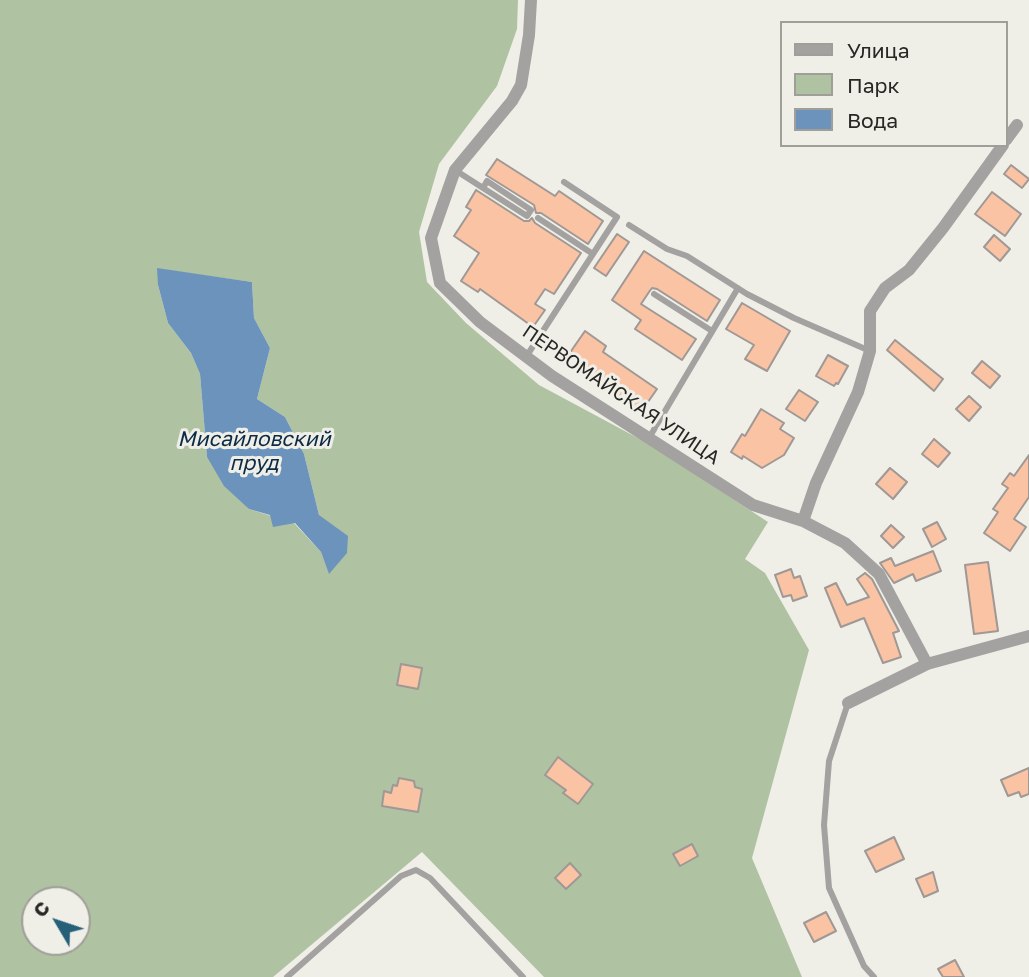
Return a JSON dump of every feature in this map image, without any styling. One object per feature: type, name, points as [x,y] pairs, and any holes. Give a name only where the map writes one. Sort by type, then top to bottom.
[{"type":"street","name":"ПЕРВОМАЙСКАЯ УЛИЦА","points":[[531,0],[529,35],[521,85],[512,101],[456,170],[431,238],[440,283],[480,322],[552,376],[753,505],[803,521],[845,543],[879,574],[927,664]]},
{"type":"street","points":[[1008,137],[1017,125]]},
{"type":"street","points":[[803,521],[816,482],[859,392],[870,351],[870,311],[885,288],[909,270],[943,228],[1002,147]]},
{"type":"street","points":[[848,703],[927,664],[1029,636]]},
{"type":"lane","points":[[456,170],[483,188],[527,216],[531,210],[487,181],[483,188]]},
{"type":"lane","points":[[526,356],[617,217],[564,182]]},
{"type":"lane","points":[[538,218],[593,254]]},
{"type":"lane","points":[[629,225],[667,249],[687,256],[738,288],[794,318],[870,351]]},
{"type":"lane","points":[[649,438],[738,288]]},
{"type":"lane","points":[[654,294],[712,331]]},
{"type":"lane","points":[[848,703],[829,761],[824,825],[829,888],[864,967],[874,977]]},
{"type":"lane","points":[[287,977],[401,876],[416,870],[430,878],[523,977]]},
{"type":"green space","points":[[0,0],[518,0],[517,29],[497,86],[439,164],[419,232],[427,282],[466,323],[539,385],[649,444],[768,522],[745,559],[765,573],[809,650],[752,858],[802,977],[544,977],[422,852],[273,977],[0,977]],"holes":[[[158,269],[252,282],[254,318],[270,348],[257,399],[285,417],[304,454],[319,515],[329,573],[321,552],[294,523],[249,509],[207,457],[200,374],[191,353],[168,323],[158,285]]]},
{"type":"water","name":"Мисайловский пруд","points":[[157,268],[252,282],[254,318],[270,348],[257,399],[285,417],[304,454],[319,515],[348,536],[347,553],[329,574],[321,552],[295,523],[273,527],[270,515],[249,509],[224,486],[207,457],[200,374],[191,353],[168,323],[158,285]]},
{"type":"building","points":[[497,159],[555,196],[559,191],[603,221],[588,244],[541,213],[536,213],[534,205],[486,175]]},
{"type":"building","points":[[1011,165],[1029,179],[1022,188],[1004,174]]},
{"type":"building","points":[[476,190],[524,221],[532,218],[535,223],[581,253],[554,294],[545,289],[535,304],[545,310],[533,327],[480,289],[478,292],[461,281],[479,253],[454,236],[471,210],[466,207]]},
{"type":"building","points":[[992,192],[1021,214],[1005,236],[975,214]]},
{"type":"building","points":[[617,234],[629,242],[606,276],[594,268]]},
{"type":"building","points":[[994,235],[1010,249],[1000,261],[984,247]]},
{"type":"building","points":[[644,251],[720,300],[707,321],[657,289],[652,288],[641,304],[696,339],[682,360],[635,329],[641,320],[612,300]]},
{"type":"building","points":[[742,303],[790,331],[767,371],[745,359],[754,345],[726,329]]},
{"type":"building","points":[[585,331],[606,346],[603,352],[657,389],[641,412],[599,384],[603,377],[569,354]]},
{"type":"building","points":[[895,340],[943,379],[934,391],[887,350]]},
{"type":"building","points":[[828,355],[848,366],[838,384],[834,386],[816,376]]},
{"type":"building","points":[[982,361],[1000,376],[990,388],[972,373]]},
{"type":"building","points":[[799,390],[818,402],[805,421],[786,409]]},
{"type":"building","points":[[969,396],[981,407],[969,421],[956,409]]},
{"type":"building","points":[[761,409],[784,423],[780,429],[794,438],[784,455],[762,468],[731,452],[742,434],[745,436]]},
{"type":"building","points":[[934,439],[950,453],[938,467],[922,454]]},
{"type":"building","points":[[1029,455],[1029,497],[1014,519],[1026,527],[1010,551],[984,533],[998,512],[993,509],[1008,488],[1002,484],[1010,473],[1014,476]]},
{"type":"building","points":[[890,468],[907,482],[893,499],[876,484]]},
{"type":"building","points":[[937,522],[946,539],[932,547],[923,529]]},
{"type":"building","points":[[891,525],[904,537],[893,548],[881,536]]},
{"type":"building","points":[[933,551],[941,571],[916,581],[913,574],[894,583],[880,563],[891,558],[895,566]]},
{"type":"building","points":[[988,562],[998,631],[974,634],[965,565]]},
{"type":"building","points":[[791,569],[794,578],[800,576],[807,596],[793,601],[791,595],[783,597],[775,575]]},
{"type":"building","points":[[865,573],[872,579],[899,631],[893,633],[901,657],[883,663],[864,618],[841,627],[825,588],[836,583],[847,605],[869,597],[857,579]]},
{"type":"building","points":[[401,664],[422,668],[418,689],[397,685]]},
{"type":"building","points":[[558,757],[593,784],[578,804],[563,793],[566,790],[545,775]]},
{"type":"building","points":[[1029,768],[1029,794],[1021,797],[1019,792],[1008,796],[1001,780]]},
{"type":"building","points":[[399,778],[414,781],[415,787],[422,789],[418,812],[382,806],[384,791],[391,793]]},
{"type":"building","points":[[894,837],[904,859],[876,872],[865,851]]},
{"type":"building","points":[[692,844],[698,856],[680,866],[673,854]]},
{"type":"building","points":[[570,863],[581,875],[566,889],[555,878]]},
{"type":"building","points":[[933,872],[938,891],[924,897],[916,879]]},
{"type":"building","points":[[826,912],[836,931],[814,942],[804,923]]},
{"type":"building","points":[[955,960],[964,977],[943,977],[938,969]]}]
